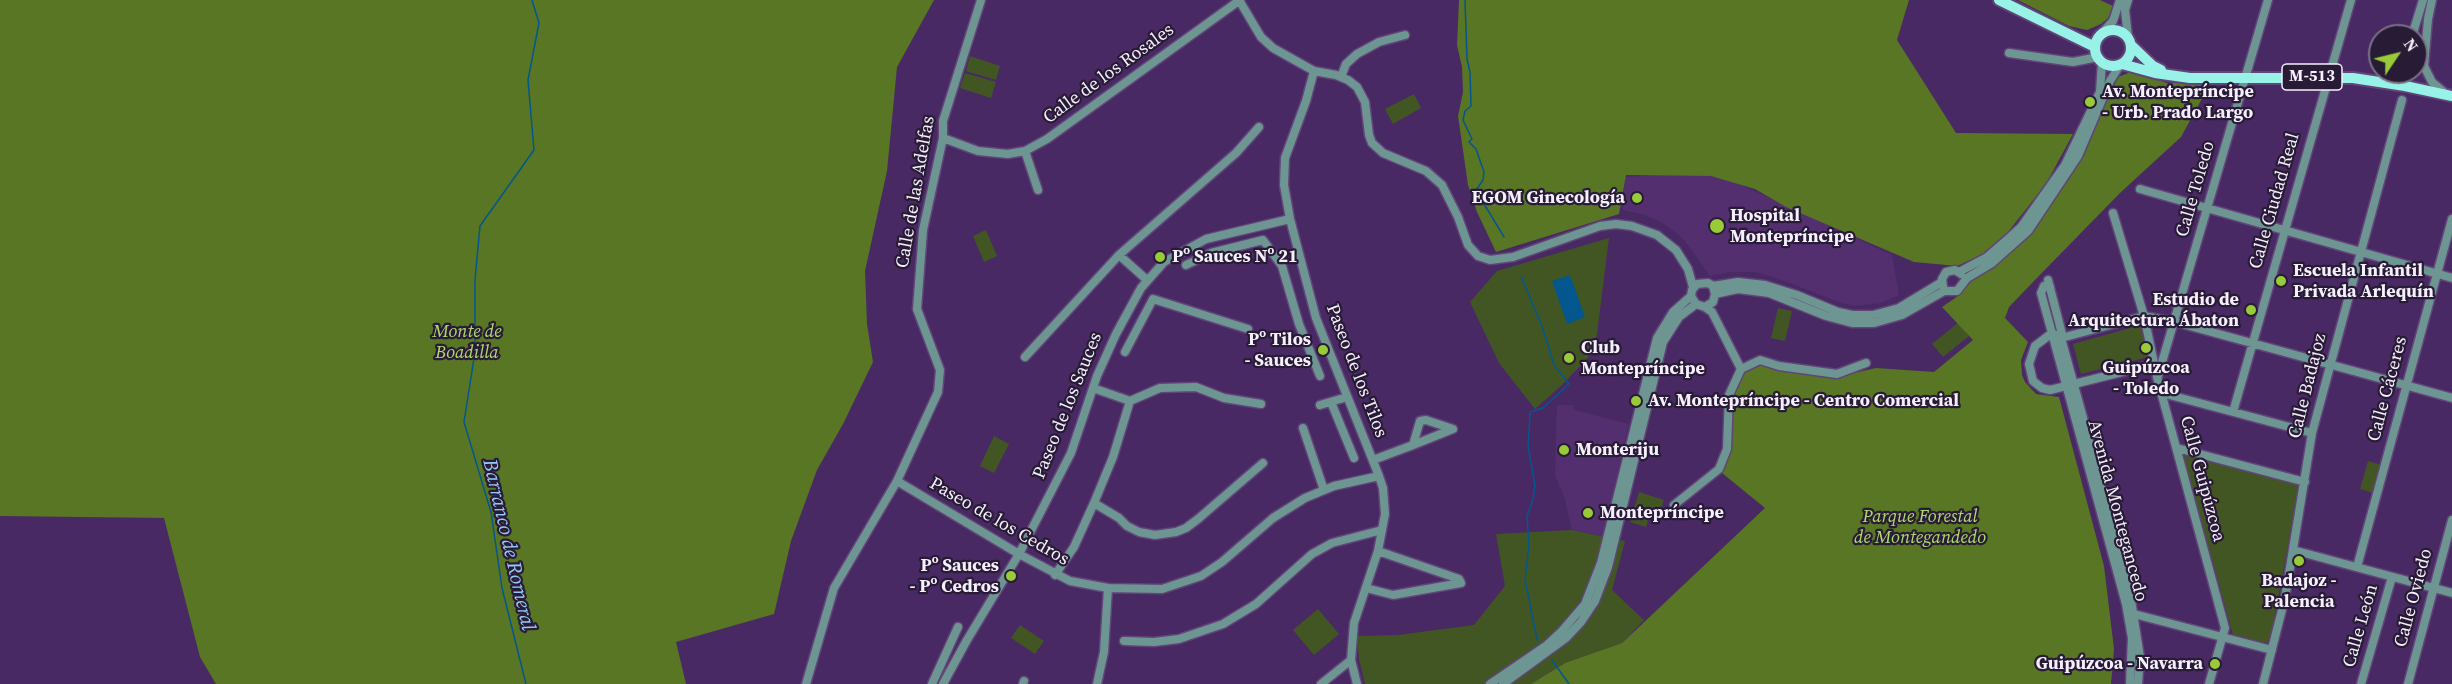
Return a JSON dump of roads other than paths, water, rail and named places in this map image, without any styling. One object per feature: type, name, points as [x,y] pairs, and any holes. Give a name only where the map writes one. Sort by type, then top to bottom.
[{"type":"main road","name":"M-513","points":[[1999,0],[2066,33],[2110,66],[2121,64],[2155,73],[2190,78],[2327,77],[2368,81]]},
{"type":"main road","name":"M-513","points":[[2066,33],[2085,36],[2117,30],[2153,66],[2170,74]]},
{"type":"main road","points":[[2098,55],[2102,34]]},
{"type":"main road","points":[[2121,64],[2128,59],[2130,41]]},
{"type":"main road","name":"M-513","points":[[2391,84],[2449,95]]},
{"type":"street","name":"Calle de las Adelfas","points":[[806,684],[820,629],[834,588],[897,481],[938,392],[940,370],[917,309],[922,230],[943,138],[944,120],[981,0]]},
{"type":"street","name":"Calle de los Rosales","points":[[943,138],[978,151],[1008,154],[1025,151],[1047,139],[1240,0]]},
{"type":"street","points":[[1240,0],[1261,37],[1273,48],[1314,71],[1341,77],[1357,87],[1363,95],[1372,143],[1383,153],[1426,171],[1442,185],[1468,245],[1478,256],[1490,260],[1513,257],[1600,226],[1616,224],[1632,226],[1657,235],[1676,250],[1688,269],[1692,291],[1706,307],[1741,369]]},
{"type":"street","points":[[2102,34],[2113,21],[2120,0]]},
{"type":"street","points":[[2128,0],[2125,10],[2130,41]]},
{"type":"street","name":"Calle Toledo","points":[[2157,377],[2268,0]]},
{"type":"street","name":"Calle Ciudad Real","points":[[2233,411],[2327,77],[2351,0]]},
{"type":"street","points":[[2416,24],[2424,0]]},
{"type":"street","points":[[2432,0],[2424,66],[2432,82],[2449,95]]},
{"type":"street","points":[[1341,77],[1346,64],[1357,54],[1379,42],[1405,35]]},
{"type":"street","points":[[1959,272],[1987,257],[2021,227],[2065,165],[2100,92],[2098,55],[2073,63],[2009,53]]},
{"type":"street","points":[[1499,260],[1600,221],[1632,220],[1651,226],[1670,238],[1683,252],[1696,274],[1714,290],[1759,291],[1843,320],[1874,322],[1902,315],[1947,290],[1958,291],[1964,283],[2015,244],[2028,231],[2078,156],[2110,81],[2121,64]]},
{"type":"street","name":"Paseo de los Tilos","points":[[1314,71],[1285,158],[1284,184],[1290,219],[1316,318],[1379,476],[1383,488],[1385,514],[1378,551],[1354,623],[1351,660],[1357,684]]},
{"type":"street","name":"Calle Badajoz","points":[[2263,684],[2293,550],[2312,433],[2402,100]]},
{"type":"street","points":[[1025,357],[1119,255],[1236,153],[1258,127]]},
{"type":"street","points":[[1025,151],[1038,189]]},
{"type":"street","points":[[2140,189],[2207,210],[2452,278]]},
{"type":"street","name":"Calle Guipúzcoa","points":[[2113,213],[2144,316],[2157,377],[2225,628],[2210,684]]},
{"type":"street","name":"Paseo de los Sauces","points":[[943,684],[966,640],[1019,554],[1071,453],[1093,388],[1116,334],[1141,288],[1164,262],[1206,239],[1290,219]]},
{"type":"street","name":"Calle Cáceres","points":[[2357,567],[2452,219]]},
{"type":"street","points":[[1206,239],[1211,253]]},
{"type":"street","points":[[1186,265],[1211,253],[1263,240],[1282,266],[1299,324],[1320,376]]},
{"type":"street","points":[[1119,255],[1148,280]]},
{"type":"street","points":[[1503,684],[1566,638],[1595,602],[1608,567],[1663,342],[1679,317],[1706,307],[1714,290],[1738,282],[1765,285],[1852,315],[1873,315],[1899,308],[1942,282],[1946,272],[1950,270],[1959,272],[1963,276],[1964,283]]},
{"type":"street","points":[[1490,684],[1554,639],[1585,604],[1601,563],[1653,348],[1663,325],[1673,312],[1692,291],[1704,282]]},
{"type":"street","points":[[1942,282],[1947,290]]},
{"type":"street","name":"Avenida Montegancedo","points":[[2130,684],[2132,638],[2126,604],[2071,386],[2062,334],[2049,284],[2044,286],[2041,293],[2052,333],[2071,386],[2128,581],[2140,657],[2138,684]]},
{"type":"street","points":[[1141,288],[1153,299],[1248,329]]},
{"type":"street","points":[[1125,352],[1153,299]]},
{"type":"street","points":[[2154,364],[2055,390],[2042,388],[2033,381],[2029,364],[2032,351],[2039,342],[2052,333],[2061,338],[2144,316],[2175,322],[2452,398]]},
{"type":"street","points":[[1299,324],[1316,318]]},
{"type":"street","points":[[2152,351],[2157,354],[2166,352]]},
{"type":"street","points":[[1674,505],[1719,469],[1727,449],[1729,395],[1741,369],[1760,360],[1779,366],[1837,374],[1866,363]]},
{"type":"street","points":[[1093,388],[1130,401],[1160,388],[1196,387],[1224,398],[1261,404]]},
{"type":"street","points":[[2162,393],[2312,433]]},
{"type":"street","points":[[1320,405],[1347,397]]},
{"type":"street","points":[[1055,575],[1074,547],[1094,503],[1113,457],[1130,401]]},
{"type":"street","points":[[1331,402],[1354,458]]},
{"type":"street","points":[[1373,460],[1413,445],[1453,429],[1426,420],[1420,421],[1413,445]]},
{"type":"street","points":[[1303,428],[1324,490]]},
{"type":"street","points":[[2176,448],[2305,482]]},
{"type":"street","points":[[1094,503],[1139,532],[1155,535],[1176,532],[1186,528],[1263,463]]},
{"type":"street","name":"Paseo de los Cedros","points":[[897,481],[1055,575],[1070,581],[1108,588],[1162,590],[1201,576],[1222,562],[1273,518],[1305,498],[1324,490],[1379,476]]},
{"type":"street","name":"Calle Oviedo","points":[[2408,684],[2452,520]]},
{"type":"street","points":[[1124,641],[1154,642],[1179,639],[1223,624],[1256,604],[1312,554],[1332,543],[1382,530]]},
{"type":"street","points":[[2293,550],[2452,593]]},
{"type":"street","points":[[1366,588],[1393,595],[1461,583],[1459,579],[1378,551]]},
{"type":"street","name":"Calle León","points":[[2361,684],[2392,577]]},
{"type":"street","points":[[1097,684],[1104,652],[1108,588]]},
{"type":"street","points":[[2134,614],[2272,650]]},
{"type":"street","points":[[932,684],[957,631],[966,640]]},
{"type":"street","points":[[1321,684],[1351,660]]},
{"type":"water","points":[[1570,275],[1585,317],[1567,324],[1552,281]]},
{"type":"waterway","name":"Barranco de Romeral","points":[[526,684],[502,588],[491,512],[464,422],[475,352],[475,280],[480,226],[534,150],[528,80],[539,23],[532,0]]},
{"type":"waterway","points":[[1465,0],[1471,106],[1465,111],[1463,120],[1472,139],[1469,142],[1476,149],[1484,172],[1483,180],[1474,193],[1475,197],[1483,203],[1504,237]]},
{"type":"waterway","points":[[1521,276],[1543,329],[1554,365],[1569,384],[1543,408],[1530,412],[1528,446],[1535,485],[1527,516],[1529,545],[1525,579],[1537,640]]},
{"type":"waterway","points":[[1552,660],[1569,684]]},
{"type":"place","name":"Av. Montepríncipe - Urb. Prado Largo","points":[[2090,102]]},
{"type":"place","name":"EGOM Ginecología","points":[[1637,198]]},
{"type":"place","name":"Hospital Montepríncipe","points":[[1717,226]]},
{"type":"place","name":"Pº Sauces Nº 21","points":[[1160,257]]},
{"type":"place","name":"Escuela Infantil Privada Arlequín","points":[[2281,281]]},
{"type":"place","name":"Estudio de Arquitectura Ábaton","points":[[2251,310]]},
{"type":"place","name":"Guipúzcoa - Toledo","points":[[2146,348]]},
{"type":"place","name":"Pº Tilos - Sauces","points":[[1323,350]]},
{"type":"place","name":"Club Montepríncipe","points":[[1569,358]]},
{"type":"place","name":"Av. Montepríncipe - Centro Comercial","points":[[1636,401]]},
{"type":"place","name":"Monteriju","points":[[1564,450]]},
{"type":"place","name":"Montepríncipe","points":[[1588,513]]},
{"type":"place","name":"Badajoz - Palencia","points":[[2299,561]]},
{"type":"place","name":"Pº Sauces - Pº Cedros","points":[[1011,576]]},
{"type":"place","name":"Guipúzcoa - Navarra","points":[[2215,664]]},
{"type":"park label","name":"Monte de Boadilla","points":[[467,342]]},
{"type":"park label","name":"Parque Forestal de Montegandedo","points":[[1920,527]]}]
